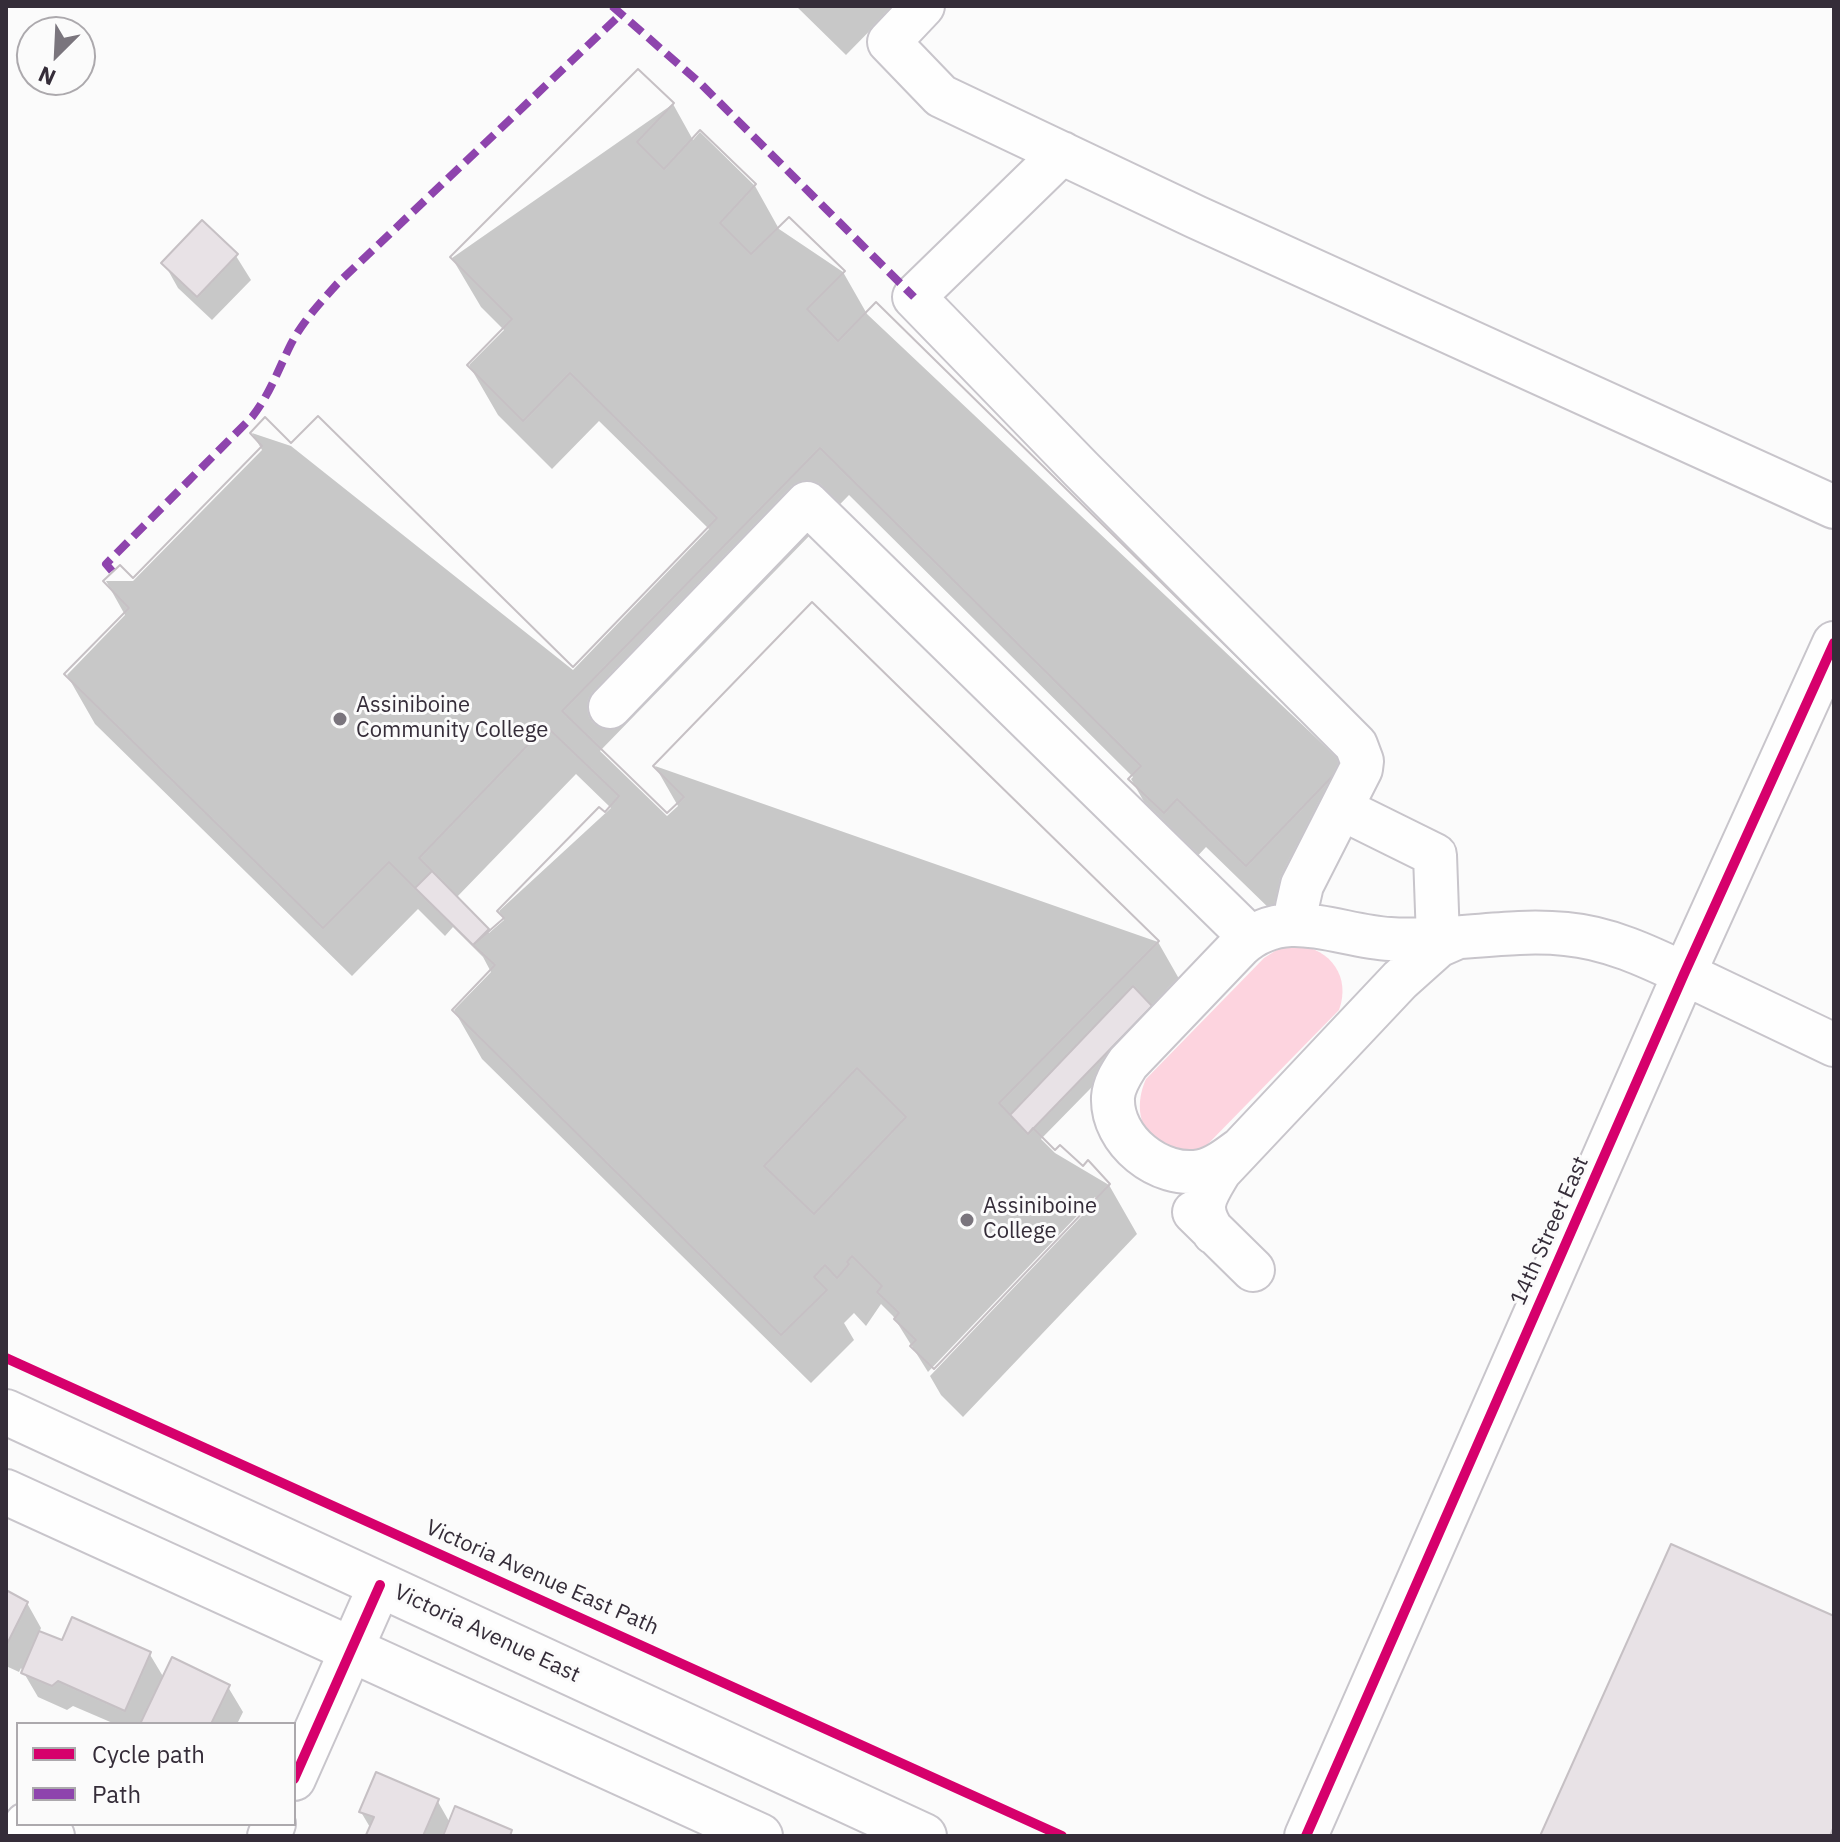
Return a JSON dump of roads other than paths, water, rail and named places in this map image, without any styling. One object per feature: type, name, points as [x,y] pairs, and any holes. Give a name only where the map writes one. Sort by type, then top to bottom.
[{"type":"main road","name":"Victoria Avenue East","points":[[6,1412],[924,1836]]},
{"type":"main road","points":[[6,1492],[760,1836]]},
{"type":"street","points":[[923,6],[889,42],[941,96],[1287,259],[1834,507]]},
{"type":"street","points":[[1062,153],[914,297],[1356,745],[1362,761],[1361,769],[1298,895],[1298,924]]},
{"type":"street","points":[[610,707],[807,503],[1250,937]]},
{"type":"street","name":"14th Street East","points":[[1306,1836],[1684,974],[1834,643]]},
{"type":"street","points":[[1342,809],[1435,855],[1440,944]]},
{"type":"street","points":[[1253,1270],[1132,1145],[1120,1127],[1113,1096],[1117,1080],[1128,1063],[1250,937],[1277,925],[1298,924],[1380,938],[1440,944],[1507,932],[1568,934],[1612,943],[1834,1045]]},
{"type":"street","points":[[1214,1233],[1204,1219],[1202,1208],[1220,1171],[1400,980],[1440,944]]},
{"type":"street","points":[[1132,1145],[1146,1158],[1182,1173],[1203,1171],[1239,1150]]},
{"type":"street","points":[[296,1775],[380,1585]]},
{"type":"street","points":[[30,1826],[53,1836]]},
{"type":"place","name":"Assiniboine Community College","points":[[340,719]]},
{"type":"place","name":"Assiniboine College","points":[[967,1220]]}]
